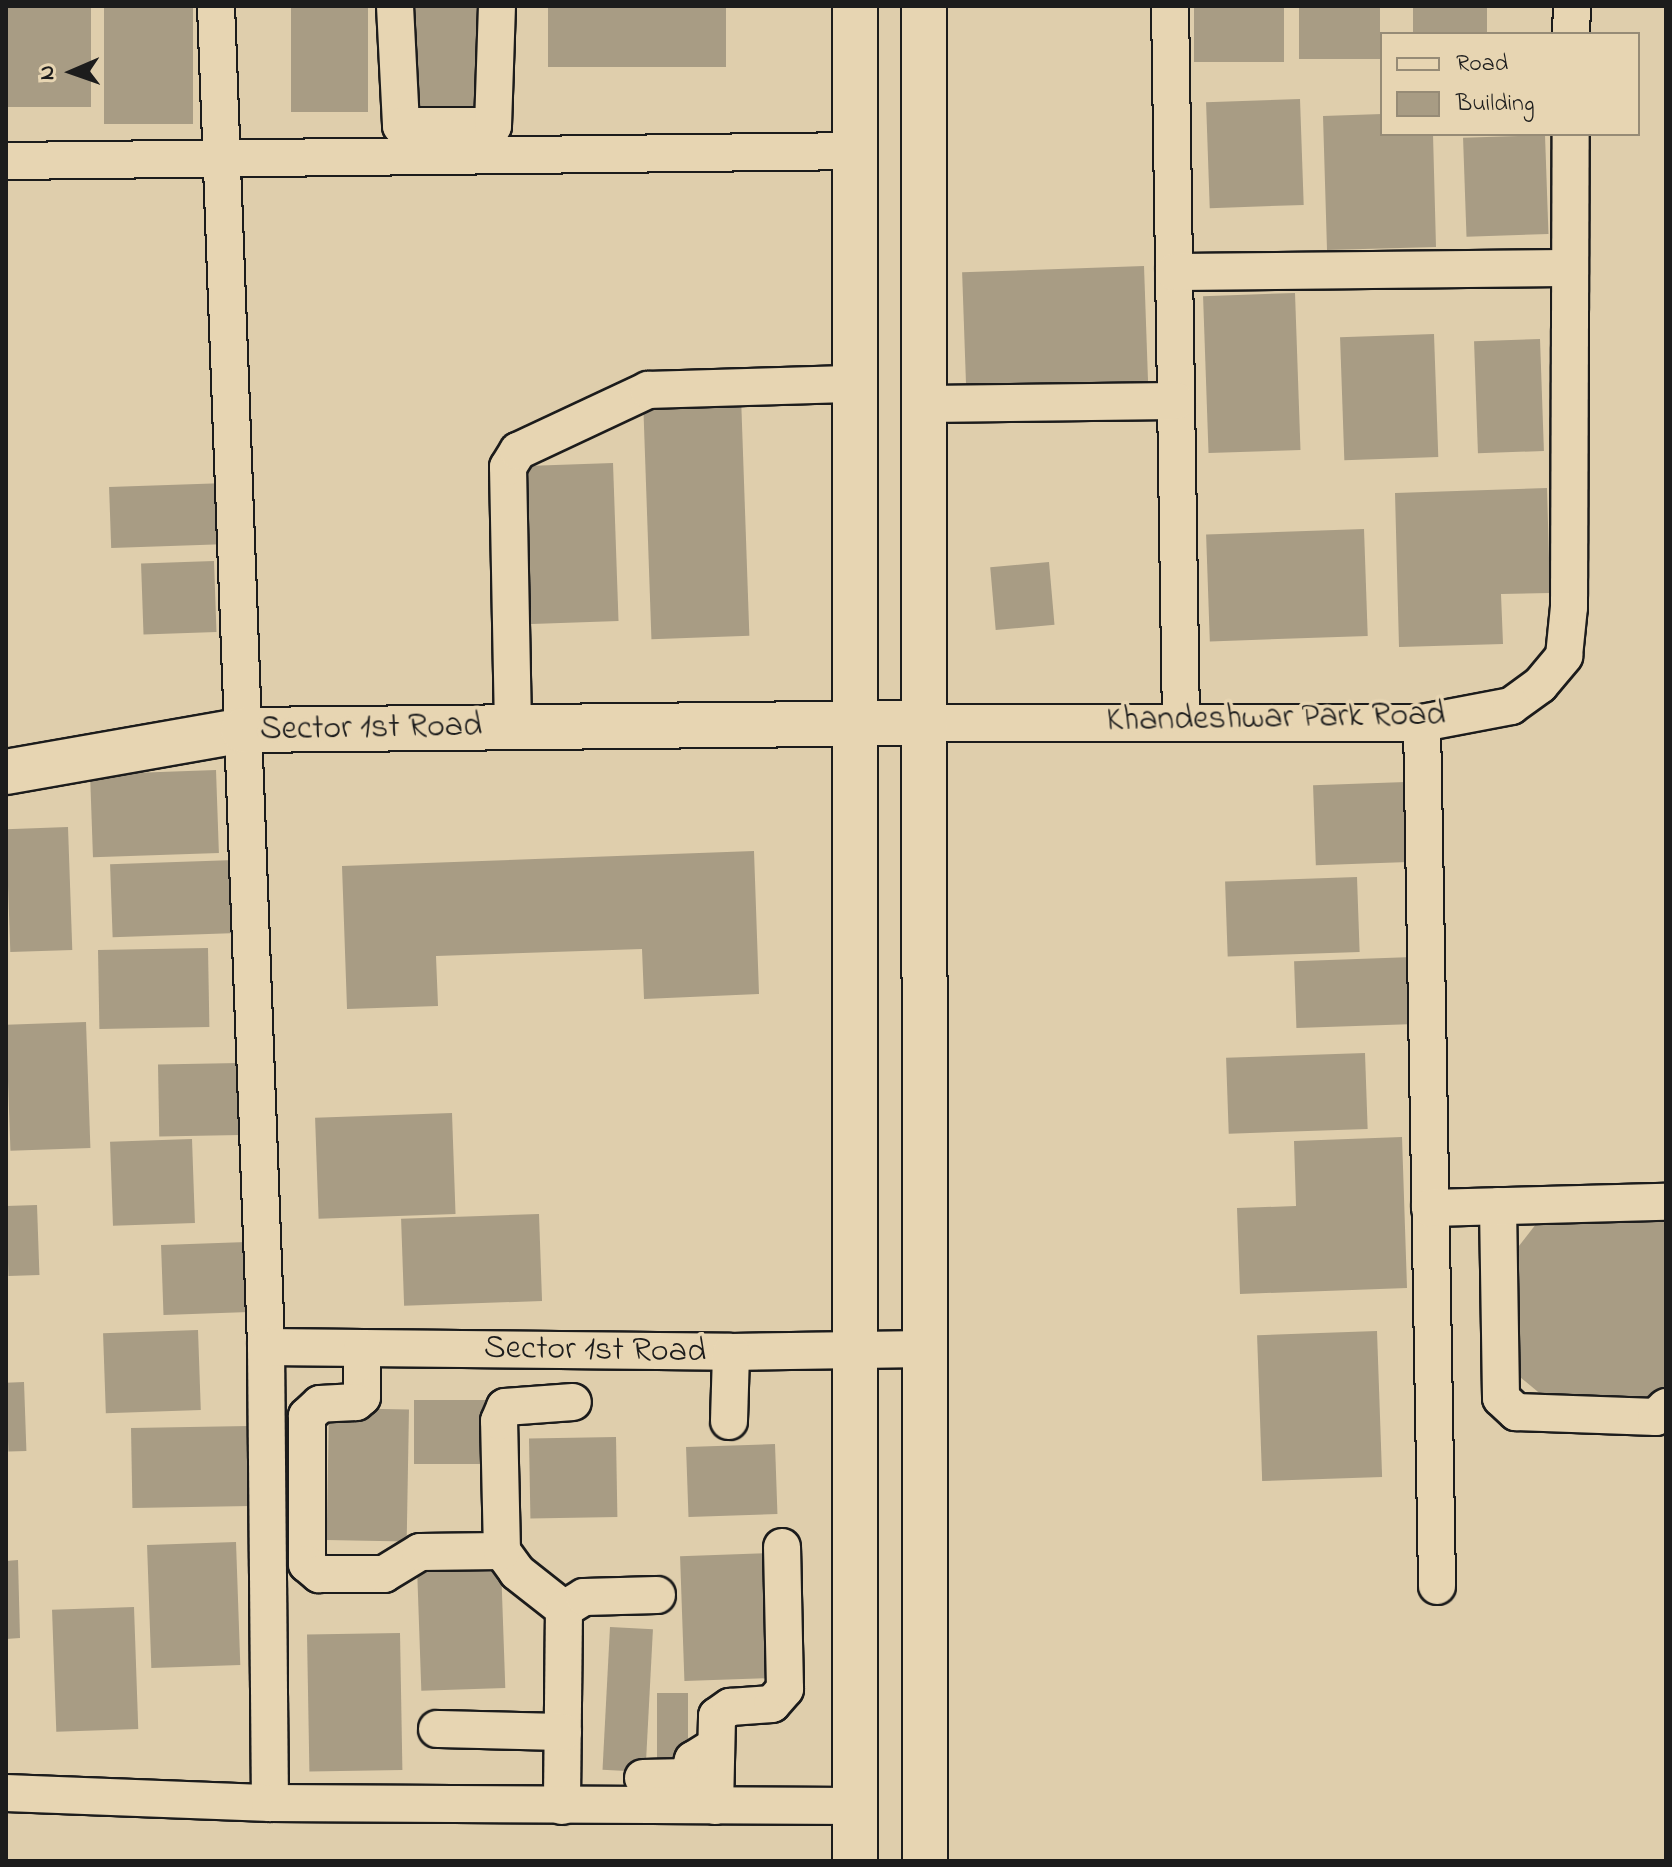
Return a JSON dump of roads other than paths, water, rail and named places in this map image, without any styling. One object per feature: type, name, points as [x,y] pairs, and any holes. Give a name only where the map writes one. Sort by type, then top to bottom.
[{"type":"main road","points":[[855,6],[855,1861]]},
{"type":"main road","points":[[924,6],[925,1861]]},
{"type":"main road","name":"Sector 1st Road","points":[[243,730],[925,723]]},
{"type":"main road","points":[[6,772],[243,730]]},
{"type":"street","points":[[216,6],[243,730]]},
{"type":"street","points":[[395,6],[398,119],[401,126],[493,126],[497,6]]},
{"type":"street","points":[[1170,6],[1181,722]]},
{"type":"street","points":[[1571,32],[1572,6]]},
{"type":"street","name":"Khandeshwar Park Road","points":[[925,723],[1422,723],[1511,706],[1540,685],[1564,656],[1569,607],[1571,136]]},
{"type":"street","points":[[6,161],[855,151]]},
{"type":"street","points":[[1174,272],[1570,268]]},
{"type":"street","points":[[513,727],[508,467],[518,451],[648,390],[855,384]]},
{"type":"street","points":[[925,404],[1176,401]]},
{"type":"street","points":[[1422,723],[1437,1586]]},
{"type":"street","name":"Sector 1st Road","points":[[243,730],[266,1347],[270,1803]]},
{"type":"street","points":[[1430,1208],[1666,1202]]},
{"type":"street","points":[[1498,1206],[1501,1398],[1516,1412],[1656,1417],[1666,1407]]},
{"type":"street","name":"Sector 1st Road","points":[[266,1347],[731,1352],[855,1347],[925,1349]]},
{"type":"street","points":[[362,1348],[362,1397],[356,1402],[320,1404],[307,1416],[307,1564],[319,1574],[384,1574],[420,1552],[502,1551]]},
{"type":"street","points":[[729,1421],[731,1352]]},
{"type":"street","points":[[564,1609],[517,1572],[502,1551],[499,1421],[505,1407],[573,1402]]},
{"type":"street","points":[[715,1806],[717,1716],[730,1707],[772,1704],[785,1689],[782,1547]]},
{"type":"street","points":[[564,1609],[584,1597],[657,1595]]},
{"type":"street","points":[[562,1806],[564,1609]]},
{"type":"street","points":[[437,1729],[563,1732]]},
{"type":"street","points":[[643,1778],[688,1777],[693,1760],[714,1747]]},
{"type":"street","points":[[6,1793],[270,1803],[855,1806]]}]
